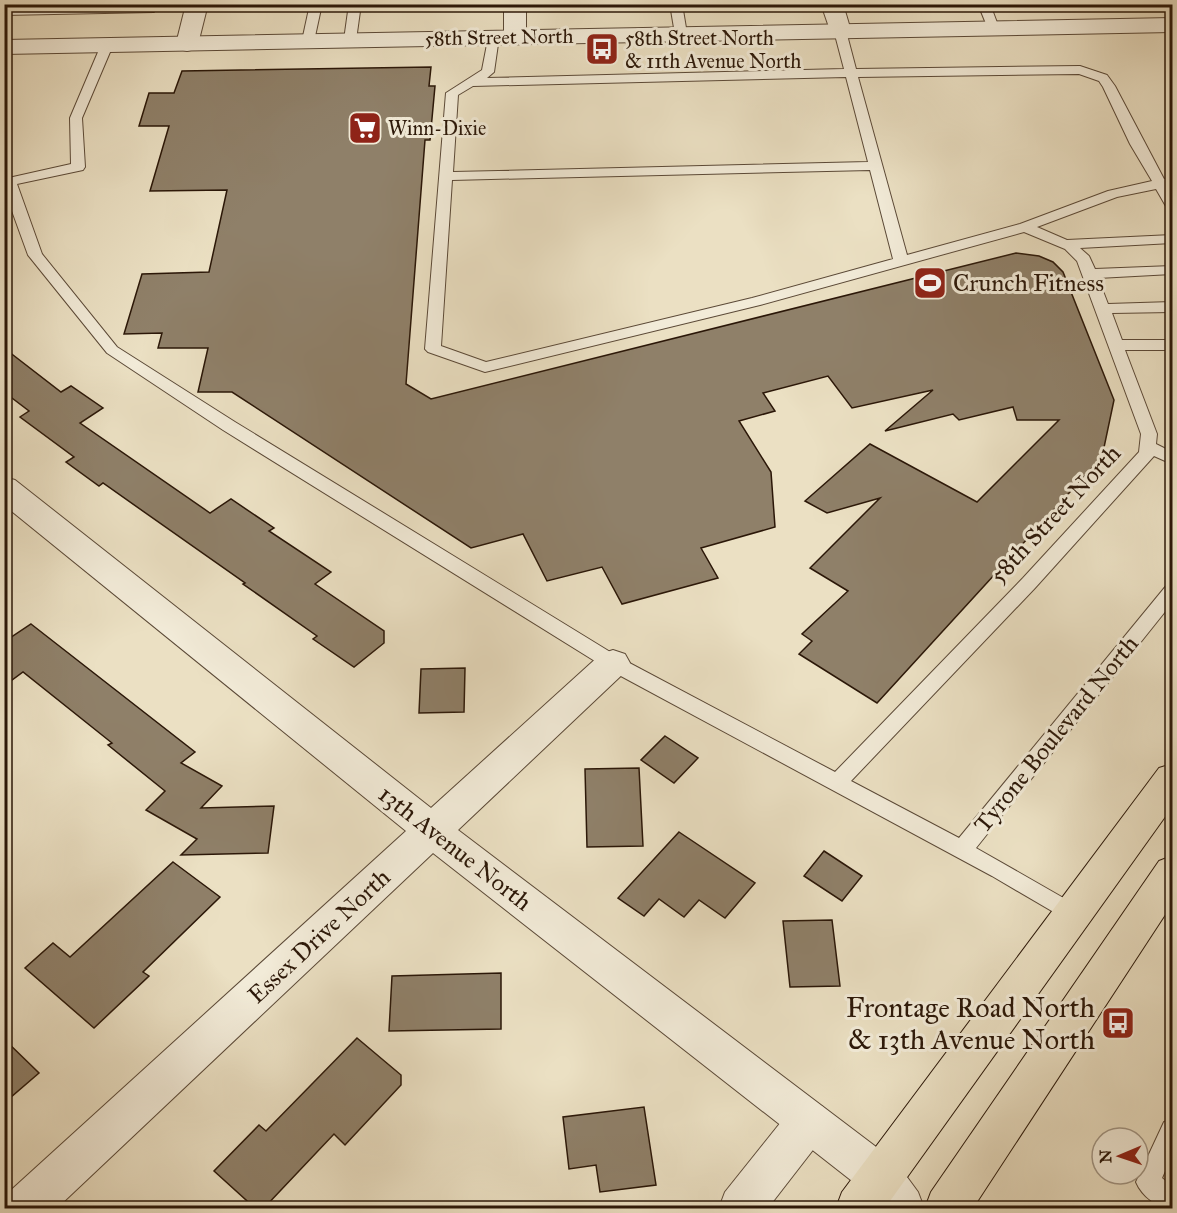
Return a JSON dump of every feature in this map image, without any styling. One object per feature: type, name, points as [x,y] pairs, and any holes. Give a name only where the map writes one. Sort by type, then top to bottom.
[{"type":"main road","points":[[880,1198],[1074,915],[1173,779]]},
{"type":"main road","points":[[947,1209],[1173,873]]},
{"type":"street","points":[[187,44],[197,4]]},
{"type":"street","points":[[504,37],[515,4]]},
{"type":"street","points":[[832,4],[840,31]]},
{"type":"street","points":[[1157,4],[1171,27]]},
{"type":"street","name":"58th Street North","points":[[4,47],[993,28],[1171,27]]},
{"type":"street","name":"13th Avenue North","points":[[4,488],[432,831],[808,1122],[880,1198]]},
{"type":"street","name":"Essex Drive North","points":[[25,1209],[613,663]]},
{"type":"street","points":[[741,1209],[808,1122]]},
{"type":"lane","points":[[308,41],[315,4]]},
{"type":"lane","points":[[350,40],[355,4]]},
{"type":"lane","points":[[676,4],[681,34]]},
{"type":"lane","points":[[984,4],[993,28]]},
{"type":"lane","points":[[4,11],[150,9]]},
{"type":"lane","points":[[840,31],[902,261]]},
{"type":"lane","points":[[504,37],[488,72],[452,93],[433,349],[486,367],[755,302],[1025,227],[1113,194],[1166,182]]},
{"type":"lane","points":[[107,45],[76,118],[78,166],[7,183],[35,255],[112,350],[229,426],[613,663],[962,850],[1074,915]]},
{"type":"lane","points":[[470,82],[1080,70],[1103,78],[1109,86],[1166,182],[1173,205]]},
{"type":"lane","points":[[446,176],[876,166]]},
{"type":"lane","name":"58th Street North","points":[[837,783],[1029,584],[1148,454],[1149,434],[1084,258],[1065,244],[1025,227]]},
{"type":"lane","points":[[1065,244],[1173,239]]},
{"type":"lane","points":[[1090,274],[1173,270]]},
{"type":"lane","points":[[1103,309],[1173,307]]},
{"type":"lane","points":[[1116,345],[1173,345]]},
{"type":"lane","points":[[1148,447],[1173,458]]},
{"type":"lane","name":"Tyrone Boulevard North","points":[[962,850],[1173,591]]},
{"type":"lane","points":[[1173,1130],[1148,1182],[1173,1202]]},
{"type":"building","points":[[431,67],[429,86],[435,86],[430,140],[425,140],[406,384],[431,399],[1016,253],[1039,256],[1053,262],[1063,272],[1114,400],[1102,457],[877,703],[799,654],[812,641],[802,634],[848,591],[810,568],[880,498],[827,513],[805,501],[870,444],[977,502],[1059,420],[1017,420],[1013,407],[959,420],[953,414],[885,431],[933,390],[852,408],[828,376],[763,393],[775,411],[739,421],[771,472],[775,527],[701,548],[718,578],[622,604],[602,567],[547,581],[523,534],[471,548],[232,392],[198,392],[208,348],[158,348],[162,333],[124,334],[142,274],[209,272],[227,190],[150,191],[169,126],[139,126],[149,93],[174,93],[182,71]]},
{"type":"building","points":[[4,348],[61,392],[71,386],[103,408],[80,423],[210,513],[231,499],[274,528],[269,531],[331,572],[315,584],[384,631],[384,643],[354,667],[313,639],[317,636],[243,584],[245,583],[103,483],[99,486],[66,462],[74,457],[20,417],[29,411],[4,392]]},
{"type":"building","points":[[31,624],[195,752],[181,763],[222,786],[201,808],[274,806],[268,853],[181,855],[197,839],[146,810],[165,791],[108,745],[112,743],[23,672],[4,686],[4,642]]},
{"type":"building","points":[[465,668],[464,712],[419,713],[421,669]]},
{"type":"building","points":[[665,736],[698,758],[674,783],[641,760]]},
{"type":"building","points":[[639,768],[643,846],[587,847],[585,769]]},
{"type":"building","points":[[679,832],[755,883],[725,918],[699,900],[684,917],[659,899],[644,916],[618,898]]},
{"type":"building","points":[[824,851],[862,876],[842,901],[804,876]]},
{"type":"building","points":[[173,862],[220,897],[143,972],[149,976],[94,1028],[25,968],[53,943],[70,957]]},
{"type":"building","points":[[832,920],[840,986],[790,987],[783,921]]},
{"type":"building","points":[[501,973],[501,1029],[389,1031],[392,976]]},
{"type":"building","points":[[357,1038],[401,1075],[401,1085],[345,1145],[334,1134],[263,1209],[256,1209],[214,1171],[259,1125],[266,1131]]},
{"type":"building","points":[[4,1039],[39,1073],[4,1103]]},
{"type":"building","points":[[644,1107],[656,1185],[600,1192],[596,1165],[569,1169],[563,1117]]},
{"type":"place","name":"58th Street North & 11th Avenue North","points":[[602,49]]},
{"type":"place","name":"Winn-Dixie","points":[[365,128]]},
{"type":"place","name":"Crunch Fitness","points":[[930,283]]},
{"type":"place","name":"Frontage Road North & 13th Avenue North","points":[[1118,1023]]}]
